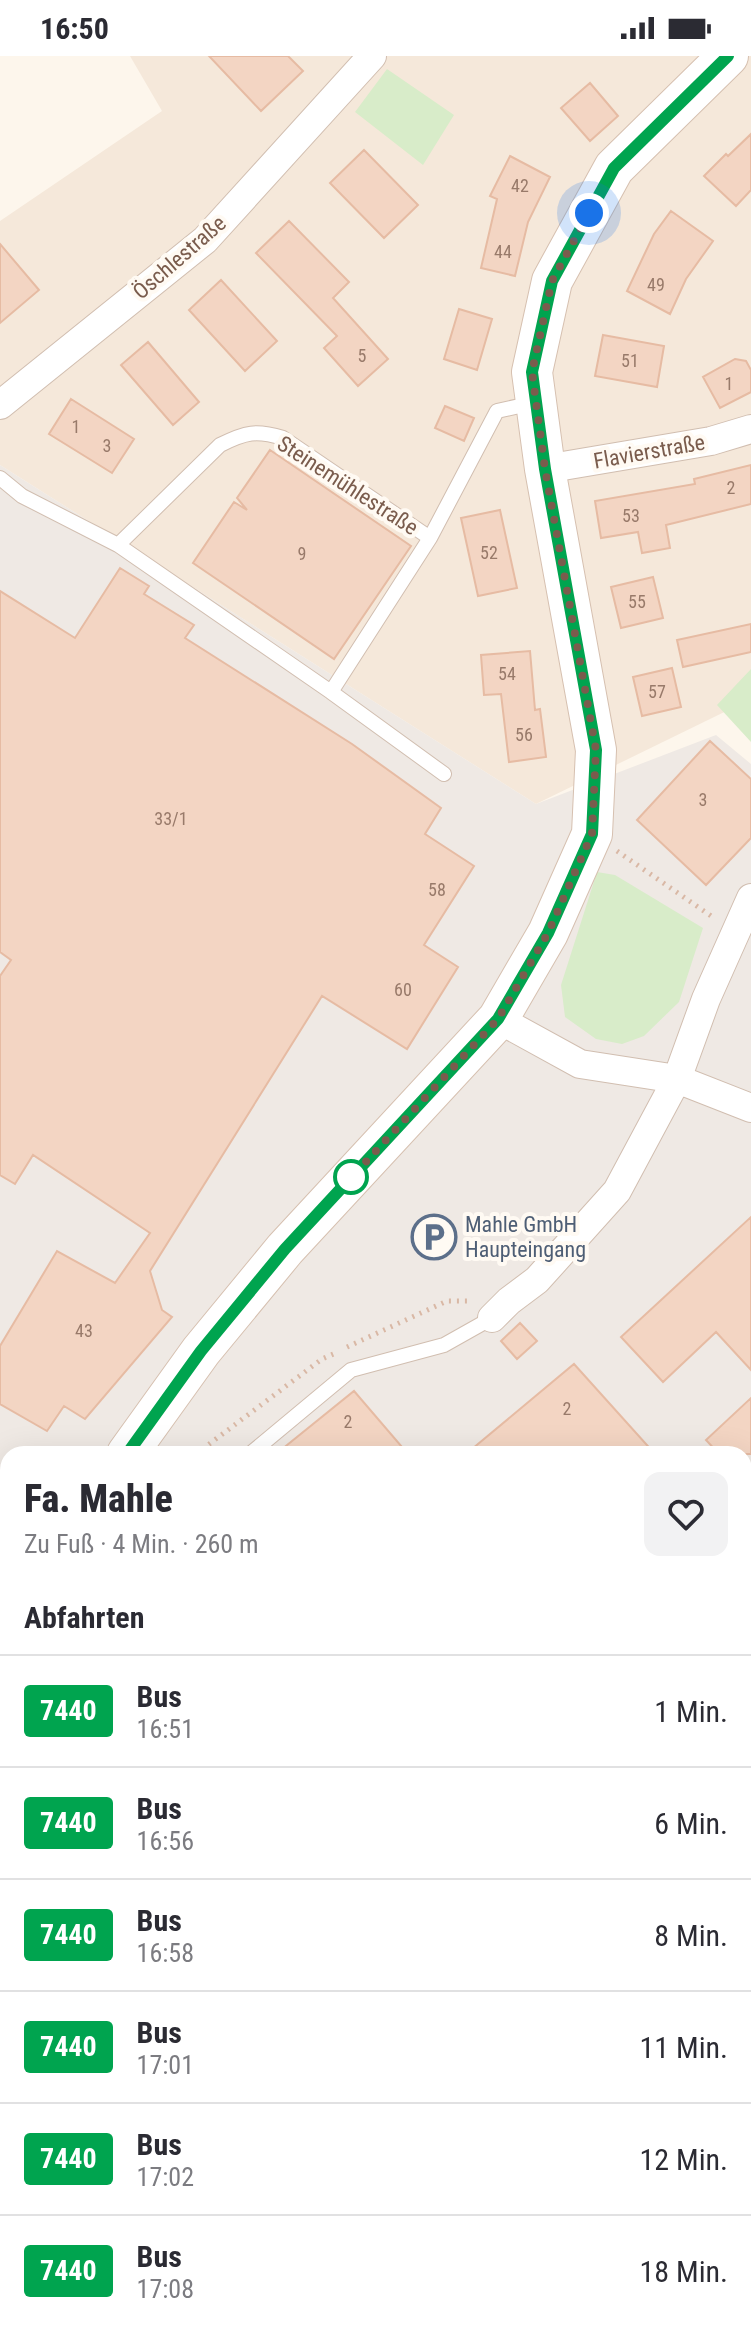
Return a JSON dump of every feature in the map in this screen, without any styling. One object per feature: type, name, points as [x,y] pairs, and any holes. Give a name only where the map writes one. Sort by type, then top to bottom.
[{"type":"street","name":"Öschlestraße","points":[[0,405],[205,240],[372,56]]},
{"type":"street","points":[[133,1446],[201,1351],[285,1249],[498,1019],[548,933],[592,834],[596,750],[545,469],[532,372],[552,281],[614,168],[728,56]]},
{"type":"street","name":"Flavierstraße","points":[[545,469],[711,441],[751,429]]},
{"type":"street","points":[[492,1318],[537,1280],[617,1191],[677,1079],[706,999],[751,898]]},
{"type":"street","points":[[498,1019],[580,1064],[677,1079],[751,1108]]},
{"type":"lane","name":"Steinemühlestraße","points":[[331,692],[430,538],[497,411],[536,402]]},
{"type":"lane","name":"Steinemühlestraße","points":[[118,545],[220,445],[241,435],[262,432],[283,438],[430,538]]},
{"type":"lane","points":[[0,478],[22,496],[118,545],[444,774]]},
{"type":"lane","points":[[260,1446],[351,1370],[444,1345],[492,1318]]},
{"type":"path","points":[[592,834],[734,933]]},
{"type":"shaded area","points":[[130,56],[751,56],[751,699],[536,804],[0,465],[0,221],[162,111]]},
{"type":"shaded area","points":[[0,465],[536,804],[716,735],[751,764],[751,1446],[0,1446]]},
{"type":"green space","points":[[387,69],[454,115],[423,165],[355,112]]},
{"type":"green space","points":[[751,669],[751,742],[717,705]]},
{"type":"green space","points":[[597,872],[615,875],[703,928],[679,1002],[644,1036],[622,1044],[596,1039],[565,1017],[561,985]]},
{"type":"building","points":[[209,56],[288,56],[303,71],[261,111]]},
{"type":"building","points":[[590,83],[618,116],[590,141],[561,108]]},
{"type":"building","points":[[751,134],[751,190],[736,206],[704,176]]},
{"type":"building","points":[[364,150],[418,205],[384,238],[330,183]]},
{"type":"building","points":[[510,156],[550,177],[528,222],[515,276],[481,268],[497,199],[490,196]]},
{"type":"building","points":[[671,211],[713,241],[686,279],[670,314],[627,291],[654,234]]},
{"type":"building","points":[[289,221],[349,282],[333,298],[388,359],[358,386],[324,348],[337,336],[256,253]]},
{"type":"building","points":[[0,244],[39,290],[0,323]]},
{"type":"building","points":[[221,280],[277,341],[245,371],[189,310]]},
{"type":"building","points":[[459,309],[492,319],[477,370],[444,359]]},
{"type":"building","points":[[603,335],[664,346],[657,387],[595,376]]},
{"type":"building","points":[[148,342],[199,402],[173,425],[121,365]]},
{"type":"building","points":[[735,359],[746,361],[751,370],[751,392],[720,408],[703,377]]},
{"type":"building","points":[[71,399],[134,439],[112,473],[49,434]]},
{"type":"building","points":[[445,406],[474,418],[464,441],[435,428]]},
{"type":"building","points":[[270,450],[411,546],[334,659],[193,563],[234,502],[247,510],[237,498]]},
{"type":"building","points":[[751,465],[751,504],[666,525],[670,548],[642,553],[638,532],[601,538],[595,501],[695,484],[694,479]]},
{"type":"building","points":[[500,510],[517,588],[478,596],[461,518]]},
{"type":"building","points":[[120,568],[149,586],[144,594],[194,625],[185,638],[352,744],[441,808],[425,834],[474,866],[424,945],[458,967],[407,1049],[322,996],[150,1271],[162,1310],[172,1317],[85,1419],[64,1406],[47,1431],[0,1404],[0,1346],[57,1251],[115,1283],[150,1233],[33,1155],[15,1184],[0,1175],[0,976],[11,960],[0,952],[0,591],[75,638]]},
{"type":"building","points":[[653,577],[663,618],[621,628],[611,587]]},
{"type":"building","points":[[751,624],[751,652],[683,667],[677,640]]},
{"type":"building","points":[[530,651],[535,710],[540,709],[546,757],[509,762],[501,694],[484,695],[481,655]]},
{"type":"building","points":[[672,668],[681,707],[642,716],[633,677]]},
{"type":"building","points":[[710,741],[751,779],[751,838],[706,885],[637,820]]},
{"type":"building","points":[[751,1217],[751,1370],[716,1332],[663,1382],[621,1337]]},
{"type":"building","points":[[520,1323],[537,1341],[517,1359],[501,1341]]},
{"type":"building","points":[[574,1364],[648,1446],[476,1446]]},
{"type":"building","points":[[354,1391],[401,1446],[286,1446]]},
{"type":"building","points":[[751,1398],[751,1446],[712,1446],[706,1440]]},
{"type":"bus line","name":"7440","points":[[133,1446],[201,1351],[285,1249],[498,1019],[548,933],[592,834],[596,750],[545,469],[532,372],[552,281],[614,168],[728,56]]},
{"type":"place","name":"Mahle GmbH Haupteingang","points":[[434,1237]]},
{"type":"route","points":[[351,1177],[349,1180],[498,1019],[548,933],[592,834],[596,750],[545,469],[532,372],[552,281],[589,213]]}]
